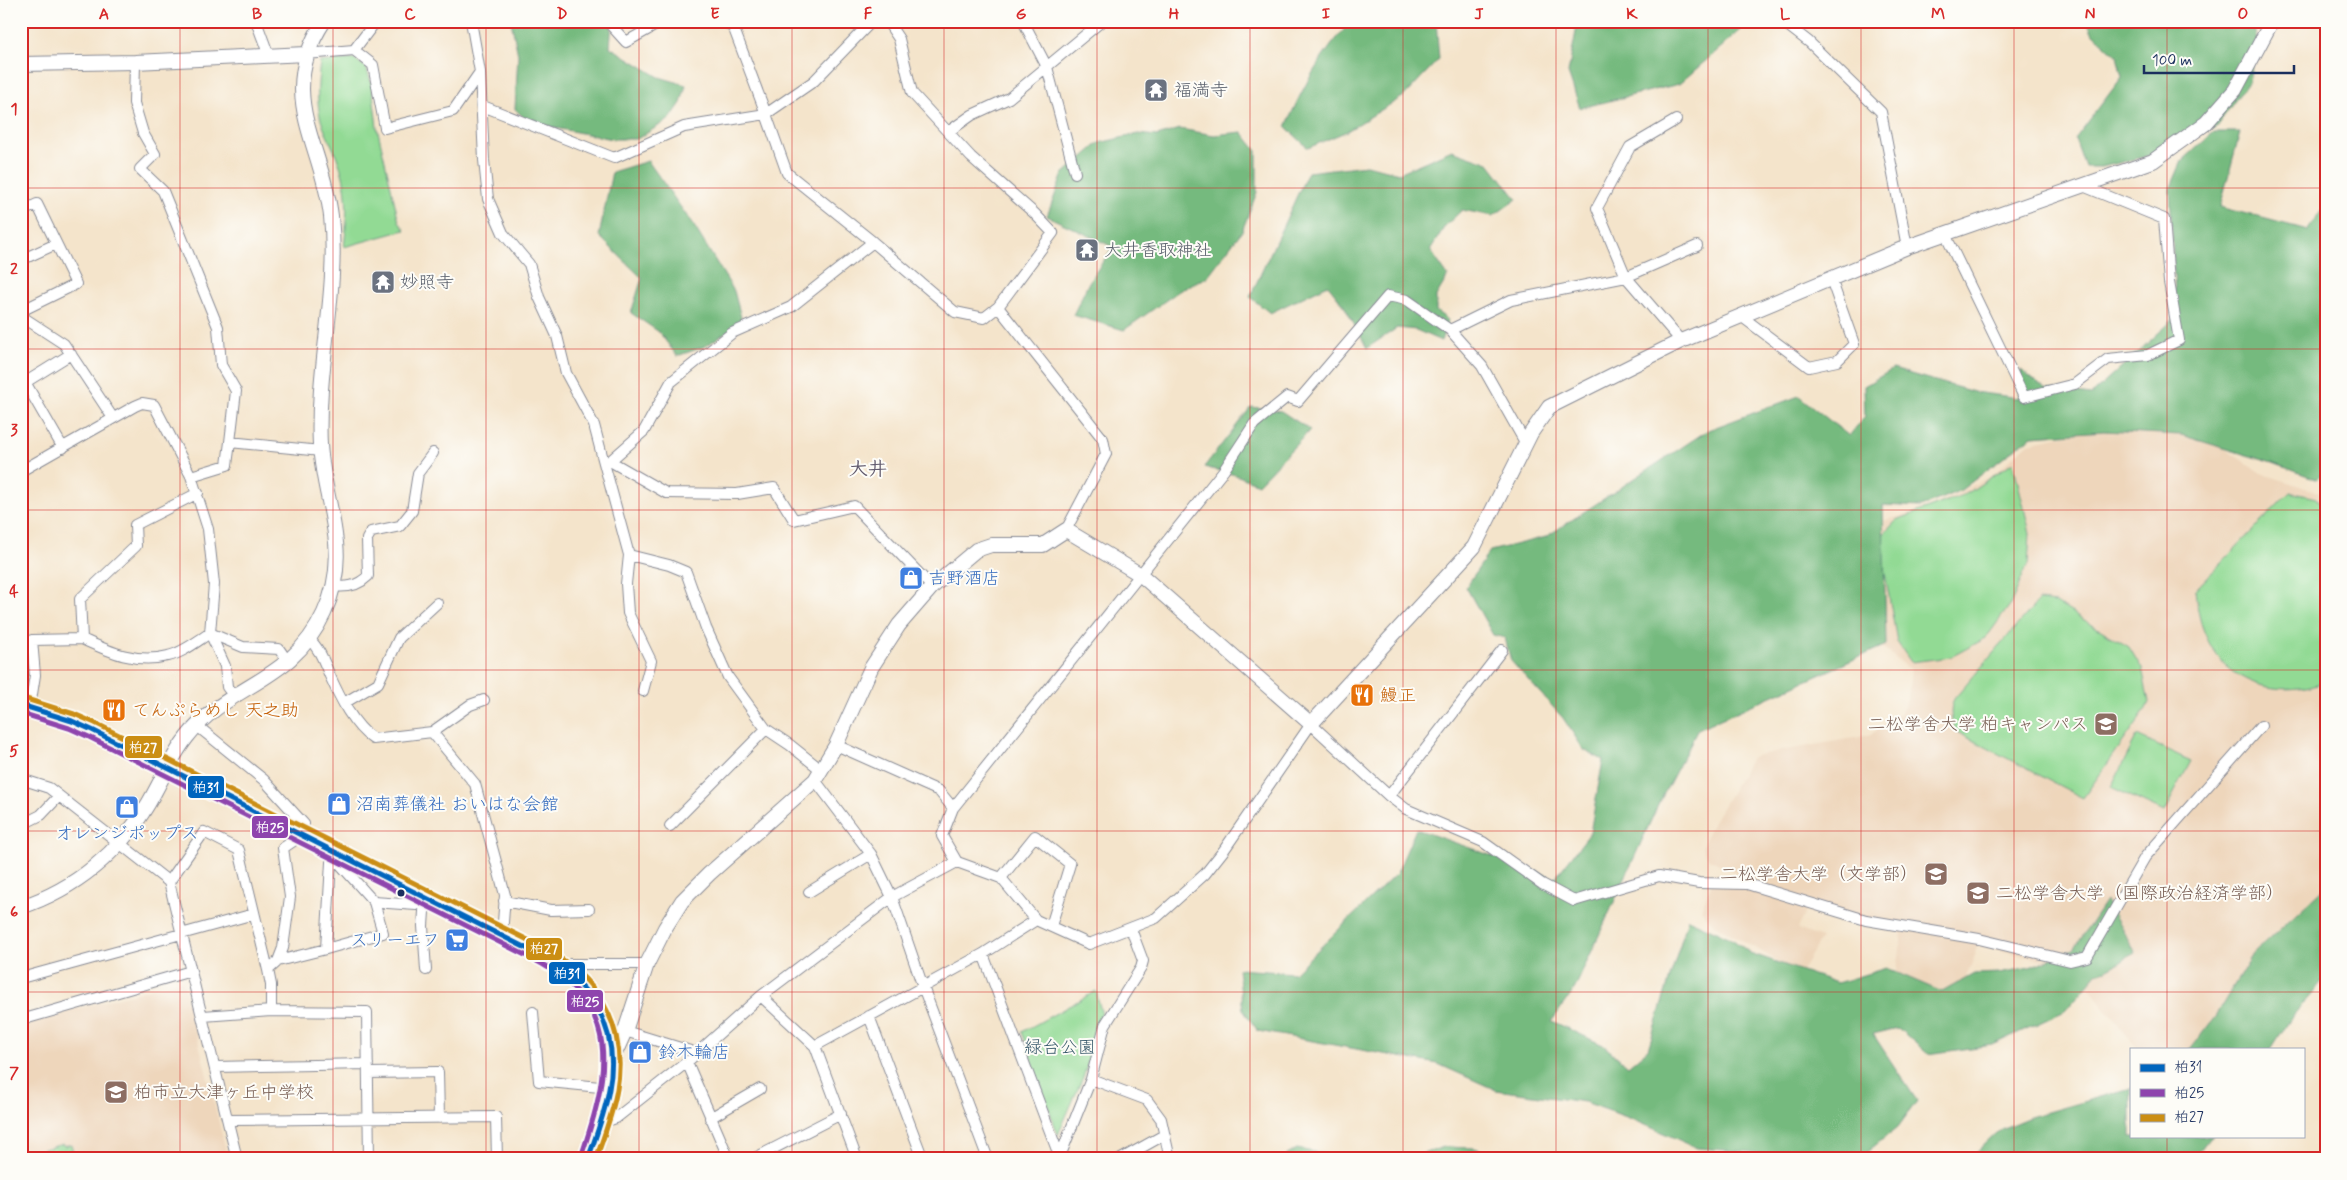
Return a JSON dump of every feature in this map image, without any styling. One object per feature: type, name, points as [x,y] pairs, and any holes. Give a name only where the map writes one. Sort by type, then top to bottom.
[{"type":"street","points":[[256,21],[269,56]]},
{"type":"street","points":[[21,907],[48,897],[76,881],[100,863],[119,844],[144,810],[185,739],[196,725],[233,695],[264,679],[288,662],[309,639],[325,611],[333,586],[337,556],[336,538],[321,451],[320,412],[333,241],[326,190],[301,100],[302,76],[306,54],[324,21]]},
{"type":"street","points":[[354,50],[376,21]]},
{"type":"street","points":[[471,21],[480,72],[484,160],[488,199],[503,233],[529,264],[539,297],[557,336],[566,373],[594,425],[607,462],[629,556],[626,584],[628,613],[651,661],[643,691]]},
{"type":"street","points":[[607,21],[626,42],[663,21]]},
{"type":"street","points":[[726,21],[734,29],[787,173],[873,242],[955,312],[984,318],[998,307],[1053,233],[1034,213],[971,157],[912,93],[899,39],[887,21]]},
{"type":"street","points":[[483,106],[614,158],[684,127],[766,114],[814,81],[872,21]]},
{"type":"street","points":[[1023,21],[1047,67],[1075,173]]},
{"type":"street","points":[[948,132],[972,115],[1009,98],[1102,21]]},
{"type":"street","points":[[1782,21],[1809,42],[1881,112],[1907,247]]},
{"type":"street","points":[[1526,444],[1482,366],[1450,330],[1407,300],[1388,296],[1298,401],[1287,397],[1254,424],[1224,470],[953,808],[942,836],[957,862],[1001,878],[1036,920],[1089,944],[1156,918],[1205,874],[1224,850],[1311,724],[1474,547],[1526,444],[1549,407],[1681,341],[1907,247],[2153,161],[2206,123],[2235,90],[2272,21]]},
{"type":"street","points":[[21,64],[134,62],[354,50],[373,65],[385,128],[453,111],[480,72]]},
{"type":"street","points":[[134,62],[134,102],[143,133],[154,154],[140,169],[163,191],[218,326],[221,365],[236,391],[227,465],[191,476]]},
{"type":"street","points":[[1676,120],[1630,146],[1597,208],[1626,277],[1681,341]]},
{"type":"street","points":[[1945,234],[2024,397],[2075,384],[2108,359],[2148,355],[2179,340],[2169,282],[2164,219],[2083,186]]},
{"type":"street","points":[[21,212],[37,204],[76,284],[21,311]]},
{"type":"street","points":[[607,462],[644,431],[670,382],[732,333],[791,307],[873,242]]},
{"type":"street","points":[[21,260],[56,244]]},
{"type":"street","points":[[1450,330],[1511,300],[1626,277],[1697,246]]},
{"type":"street","points":[[1741,316],[1809,367],[1837,361],[1854,344],[1831,279]]},
{"type":"street","points":[[588,1159],[610,1088],[613,1058],[647,964],[682,901],[818,775],[836,744],[871,668],[899,625],[932,587],[976,550],[991,545],[1043,545],[1066,530],[1106,454],[1106,445],[1103,439],[998,307]]},
{"type":"street","points":[[21,316],[64,344],[114,418]]},
{"type":"street","points":[[63,448],[23,381],[71,354]]},
{"type":"street","points":[[22,468],[63,448],[142,403],[154,405],[191,476],[208,529],[213,561],[214,600],[210,633],[225,666],[227,687],[233,695]]},
{"type":"street","points":[[230,442],[321,451]]},
{"type":"street","points":[[333,586],[343,587],[361,583],[368,576],[367,539],[371,532],[400,526],[412,511],[418,473],[433,453]]},
{"type":"street","points":[[607,462],[666,494],[737,494],[774,488],[794,520],[854,506],[932,587]]},
{"type":"street","points":[[82,638],[80,599],[136,546],[136,525],[198,493]]},
{"type":"street","points":[[1066,530],[1141,575],[1311,724],[1389,796],[1406,809],[1483,842],[1542,884],[1574,901],[1660,876],[1699,883],[1747,884],[1866,920],[1979,940],[2070,961],[2087,957],[2145,857],[2261,726]]},
{"type":"street","points":[[629,556],[669,565],[686,572],[706,628],[728,677],[766,730],[790,745],[818,775],[871,854],[892,897],[923,986],[988,1159]]},
{"type":"street","points":[[344,702],[378,683],[399,638],[437,603]]},
{"type":"street","points":[[210,633],[169,656],[137,659],[114,654],[82,638],[32,640],[27,646],[35,675],[26,706],[72,721],[300,833],[333,857],[374,902],[383,933],[278,961]]},
{"type":"street","points":[[210,633],[243,647],[278,649],[288,662]]},
{"type":"street","points":[[309,639],[317,647],[344,702],[361,730],[373,740],[432,732],[470,705],[484,700]]},
{"type":"street","points":[[1389,796],[1502,650]]},
{"type":"street","points":[[196,725],[264,780],[300,817],[304,824],[298,838],[283,848],[290,897],[283,948],[278,961],[268,970]]},
{"type":"street","points":[[670,826],[766,730]]},
{"type":"street","points":[[432,732],[475,784],[504,895],[502,936]]},
{"type":"street","points":[[836,744],[939,791],[953,808]]},
{"type":"street","points":[[21,778],[49,788],[169,882],[216,1066],[237,1159]]},
{"type":"street","points":[[21,825],[41,815],[59,796]]},
{"type":"street","points":[[169,882],[204,832],[239,850],[271,985],[271,1011]]},
{"type":"street","points":[[1001,878],[1035,836],[1070,864],[1051,926]]},
{"type":"street","points":[[809,892],[871,854]]},
{"type":"street","points":[[333,857],[425,897],[557,964],[583,986],[593,998],[606,1027],[613,1058]]},
{"type":"street","points":[[326,949],[333,857]]},
{"type":"street","points":[[600,1123],[616,1118],[687,1062],[761,996],[892,897],[957,862]]},
{"type":"street","points":[[374,902],[416,905],[425,897]]},
{"type":"street","points":[[425,897],[423,926],[426,970]]},
{"type":"street","points":[[504,901],[551,910],[588,909]]},
{"type":"street","points":[[21,978],[254,914]]},
{"type":"street","points":[[815,1046],[983,954],[1036,920]]},
{"type":"street","points":[[1059,1158],[1091,1079],[1105,1025],[1141,968],[1143,961],[1131,929]]},
{"type":"street","points":[[983,954],[1059,1158]]},
{"type":"street","points":[[557,964],[647,964]]},
{"type":"street","points":[[21,1020],[191,972]]},
{"type":"street","points":[[761,996],[815,1046],[856,1159]]},
{"type":"street","points":[[203,1016],[271,1011],[367,1012],[369,1159]]},
{"type":"street","points":[[533,1012],[539,1081],[610,1088]]},
{"type":"street","points":[[869,1016],[923,1159]]},
{"type":"street","points":[[624,1031],[696,1053]]},
{"type":"street","points":[[687,1062],[729,1159]]},
{"type":"street","points":[[216,1066],[368,1068],[438,1072],[439,1118]]},
{"type":"street","points":[[1091,1079],[1147,1100],[1161,1119],[1170,1159]]},
{"type":"street","points":[[710,1118],[760,1089]]},
{"type":"street","points":[[753,1159],[840,1114]]},
{"type":"street","points":[[229,1120],[496,1118],[497,1159]]},
{"type":"street","points":[[1121,1159],[1164,1135]]},
{"type":"shaded area","name":"二松学舍大学 柏キャンパス","points":[[2117,424],[2196,430],[2261,473],[2326,495],[2326,911],[2202,1048],[2137,1048],[2071,965],[2027,957],[1979,945],[1956,1003],[1895,986],[1902,933],[1808,907],[1797,929],[1821,938],[1800,974],[1714,924],[1701,910],[1715,874],[1742,875],[1709,859],[1702,848],[1709,830],[1750,760],[1758,755],[1870,735],[1901,713],[1908,698],[1911,670],[1877,643],[1871,524],[1926,509],[1991,476],[2029,443]]},
{"type":"shaded area","name":"柏市立大津ヶ丘中学校","points":[[183,980],[228,1159],[21,1159],[21,1024]]},
{"type":"green space","points":[[511,21],[612,21],[610,47],[659,77],[686,85],[681,103],[670,119],[637,139],[613,139],[529,123],[515,109],[518,55]]},
{"type":"green space","points":[[1352,21],[1436,21],[1439,59],[1404,96],[1347,131],[1308,148],[1286,127],[1322,58]]},
{"type":"green space","points":[[1578,21],[1742,21],[1741,30],[1679,84],[1580,108],[1568,73]]},
{"type":"green space","points":[[2087,21],[2252,21],[2257,40],[2249,81],[2216,127],[2156,154],[2102,167],[2085,167],[2075,139],[2122,77],[2117,56],[2093,34]]},
{"type":"green space","points":[[354,59],[366,67],[372,85],[377,127],[399,222],[405,230],[344,247],[347,212],[345,189],[340,167],[320,116],[318,82],[320,62]]},
{"type":"green space","points":[[1180,129],[1214,135],[1242,132],[1257,151],[1257,192],[1242,231],[1207,277],[1179,291],[1124,330],[1073,315],[1089,282],[1113,247],[1047,216],[1063,174],[1099,143],[1138,134],[1157,136]]},
{"type":"green space","points":[[2214,132],[2240,132],[2220,207],[2308,230],[2326,204],[2326,472],[2316,479],[2273,463],[2181,435],[2104,431],[2032,436],[1961,490],[1921,507],[1883,505],[1886,645],[1698,729],[1658,805],[1575,988],[1552,1021],[1603,1045],[1628,1066],[1648,1049],[1688,919],[1732,939],[1750,953],[1837,983],[1886,968],[1942,992],[1974,974],[2000,973],[2030,967],[2074,949],[2106,901],[2136,953],[2097,974],[2065,1011],[1992,1045],[1928,1054],[1898,1028],[1873,1034],[1917,1101],[1898,1127],[1862,1156],[1848,1159],[1794,1159],[1752,1152],[1697,1148],[1632,1119],[1585,1102],[1496,1090],[1438,1064],[1258,1031],[1243,1010],[1238,969],[1294,973],[1397,873],[1416,829],[1555,878],[1590,833],[1603,760],[1584,750],[1563,718],[1511,661],[1505,638],[1493,635],[1466,587],[1490,551],[1546,537],[1708,430],[1799,396],[1849,436],[1865,416],[1864,386],[1893,369],[1974,392],[2019,398],[2021,370],[2045,389],[2091,395],[2176,317],[2170,189],[2182,161]]},
{"type":"green space","points":[[1452,150],[1489,163],[1517,199],[1493,216],[1462,210],[1445,226],[1430,250],[1448,276],[1436,296],[1436,311],[1448,320],[1441,341],[1416,330],[1397,328],[1367,348],[1343,304],[1328,285],[1270,313],[1250,297],[1308,172],[1366,165],[1399,173]]},
{"type":"green space","points":[[648,161],[694,226],[734,291],[742,321],[706,346],[677,356],[659,332],[631,313],[642,278],[599,236],[612,172]]},
{"type":"green space","points":[[1251,407],[1281,411],[1310,430],[1258,484],[1236,475],[1204,467]]},
{"type":"green space","points":[[2013,462],[2030,533],[2028,564],[2010,605],[1986,638],[1951,657],[1911,662],[1897,642],[1879,539],[1897,520],[1968,493]]},
{"type":"green space","points":[[2290,492],[2316,498],[2326,511],[2326,681],[2290,689],[2256,684],[2240,676],[2227,666],[2215,652],[2206,636],[2195,590]]},
{"type":"green space","points":[[2038,601],[2056,603],[2129,647],[2142,669],[2149,702],[2145,711],[2083,798],[1957,732],[1952,720],[1951,712],[1954,699]]},
{"type":"green space","points":[[2137,736],[2191,761],[2164,812],[2111,787]]},
{"type":"green space","points":[[2326,882],[2326,977],[2290,1019],[2272,1048],[2191,1048],[2215,1017],[2253,954],[2322,890]]},
{"type":"green space","name":"緑台公園","points":[[1096,991],[1102,1015],[1084,1075],[1058,1135],[1022,1032]]},
{"type":"green space","points":[[2130,1088],[2130,1138],[2209,1138],[2193,1159],[1970,1159],[2001,1129],[2030,1117]]},
{"type":"green space","points":[[63,1144],[64,1146],[71,1144],[75,1159],[21,1159],[21,1155]]},
{"type":"green space","points":[[1444,1147],[1475,1148],[1510,1159],[1406,1159]]},
{"type":"green space","points":[[1297,1149],[1352,1159],[1279,1159]]},
{"type":"water","points":[[58,1151],[60,1159],[27,1159]]},
{"type":"transit line","name":"柏27","points":[[23,698],[74,714],[95,723],[540,946],[577,971],[604,1004],[612,1023],[617,1043],[619,1065],[617,1089],[611,1116],[596,1159]]},
{"type":"transit line","name":"柏31","points":[[21,705],[72,721],[92,730],[536,953],[572,977],[597,1008],[605,1026],[610,1045],[612,1066],[607,1098],[588,1159]]},
{"type":"transit line","name":"柏25","points":[[21,713],[69,728],[89,737],[533,959],[563,978],[583,999],[596,1021],[602,1045],[602,1071],[598,1098],[581,1157]]},
{"type":"place","name":"福満寺","points":[[1156,90]]},
{"type":"place","name":"大井香取神社","points":[[1087,250]]},
{"type":"place","name":"妙照寺","points":[[383,282]]},
{"type":"place","name":"吉野酒店","points":[[911,578]]},
{"type":"place","name":"鰻正","points":[[1362,695]]},
{"type":"place","name":"てんぷらめし 天之助","points":[[114,710]]},
{"type":"place","name":"二松学舍大学 柏キャンパス","points":[[2106,724]]},
{"type":"place","name":"沼南葬儀社 おいはな会館","points":[[339,804]]},
{"type":"place","name":"オレンジポップス","points":[[127,807]]},
{"type":"place","name":"二松学舎大学（文学部）","points":[[1936,874]]},
{"type":"place","name":"二松学舎大学（国際政治経済学部）","points":[[1978,893]]},
{"type":"place","name":"スリーエフ","points":[[457,940]]},
{"type":"place","name":"鈴木輪店","points":[[640,1052]]},
{"type":"place","name":"柏市立大津ヶ丘中学校","points":[[116,1092]]},
{"type":"district","name":"大井","points":[[868,468]]}]
